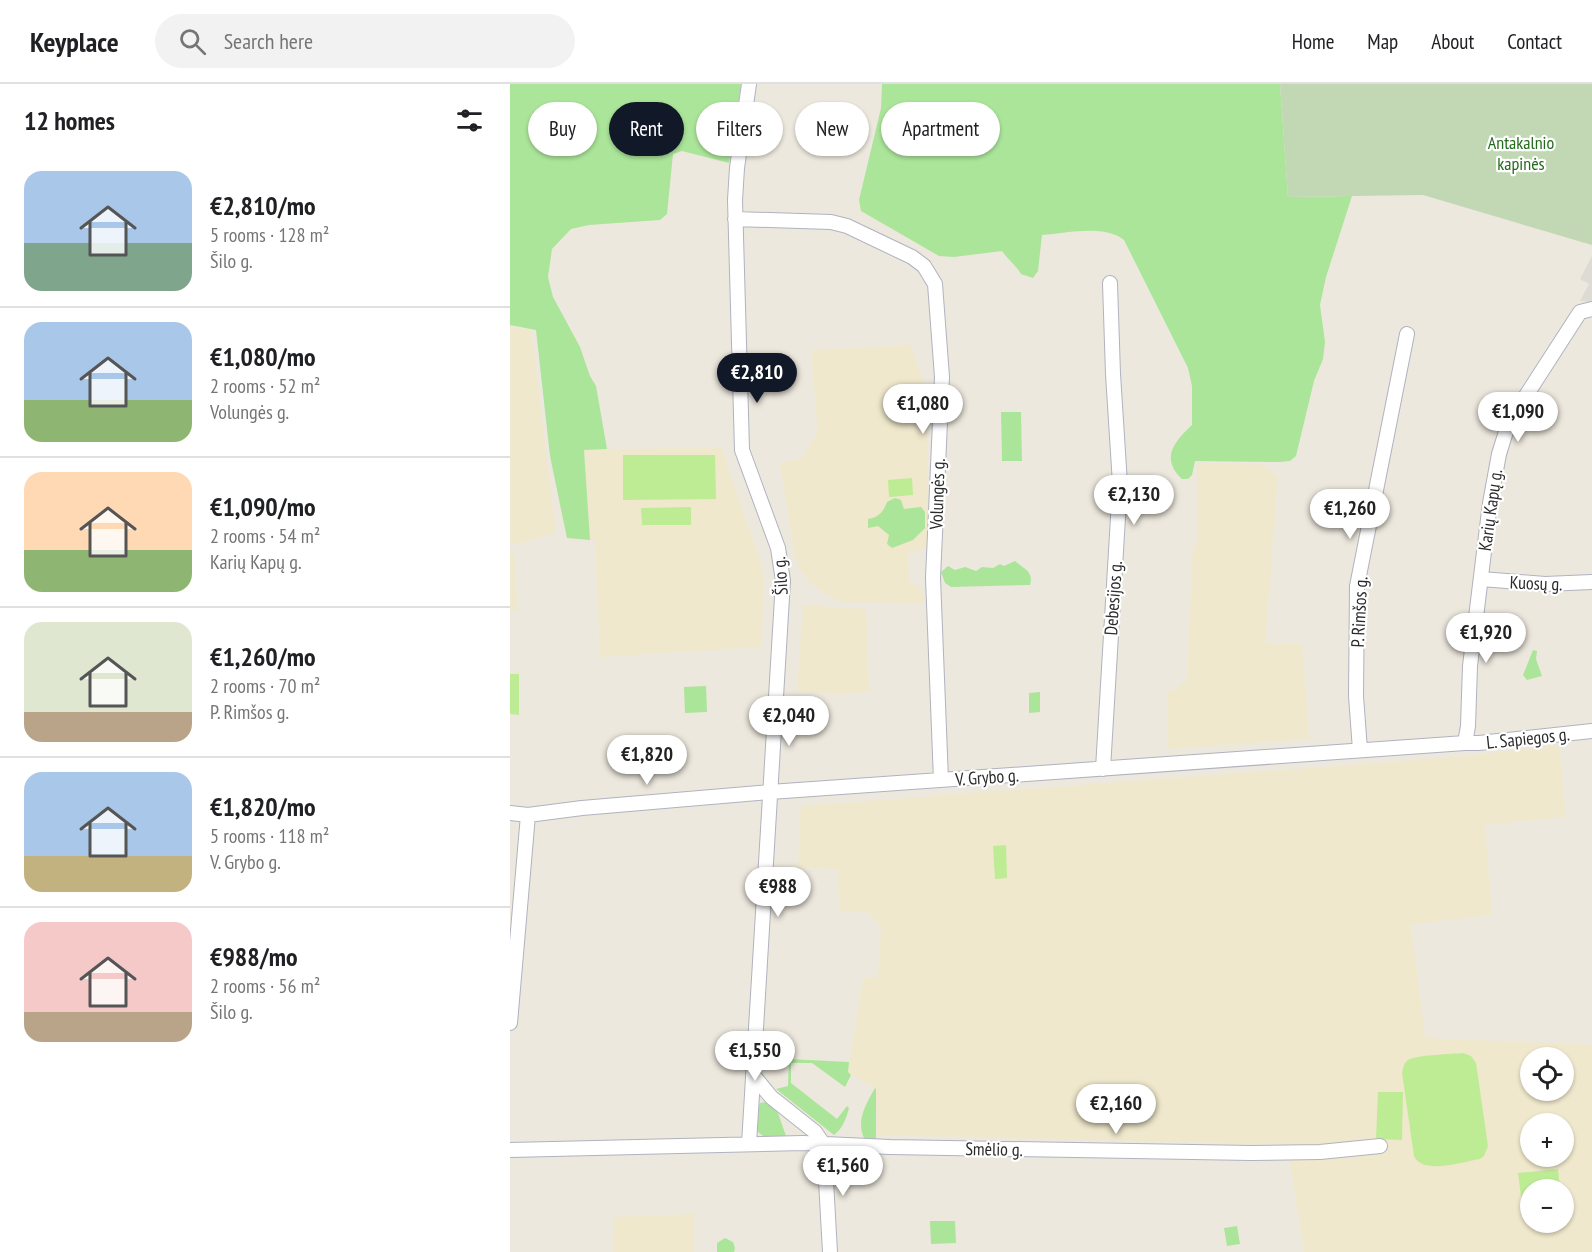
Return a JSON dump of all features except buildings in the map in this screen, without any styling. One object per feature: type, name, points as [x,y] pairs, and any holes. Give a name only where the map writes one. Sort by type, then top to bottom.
[{"type":"street","name":"Šilo g.","points":[[749,84],[737,168],[735,219],[742,450],[778,548],[783,580],[749,1144]]},
{"type":"street","name":"Volungės g.","points":[[735,219],[831,222],[847,226],[912,257],[924,266],[935,284],[942,378],[933,595],[941,780]]},
{"type":"street","name":"Debesijos g.","points":[[1103,769],[1120,484],[1110,283]]},
{"type":"street","name":"Karių Kapų g.","points":[[1465,743],[1468,726],[1470,666],[1480,579],[1494,478],[1502,440],[1509,422],[1580,312],[1592,309]]},
{"type":"street","name":"P. Rimšos g.","points":[[1360,750],[1356,696],[1357,586],[1407,334]]},
{"type":"street","name":"Kuosų g.","points":[[1480,579],[1545,584],[1592,582]]},
{"type":"street","name":"L. Sapiegos g.","points":[[1465,743],[1592,731]]},
{"type":"street","name":"V. Grybo g.","points":[[510,813],[528,815],[582,808],[770,792],[1465,743]]},
{"type":"street","points":[[510,1023],[528,815]]},
{"type":"street","points":[[753,1075],[771,1097],[815,1132],[824,1145],[830,1252]]},
{"type":"street","points":[[752,1103],[762,1096],[771,1097]]},
{"type":"street","points":[[801,1121],[805,1132],[803,1143]]},
{"type":"street","points":[[510,1150],[803,1143],[824,1145]]},
{"type":"street","name":"Smėlio g.","points":[[824,1145],[1251,1153],[1320,1152],[1380,1146]]},
{"type":"shaded area","points":[[1592,256],[1592,302],[1580,301],[1589,284],[1580,279]]},
{"type":"shaded area","points":[[510,327],[531,330],[556,532],[522,543],[510,544]]},
{"type":"shaded area","points":[[911,345],[927,391],[928,505],[927,546],[919,551],[908,551],[909,581],[924,591],[925,603],[841,602],[831,598],[811,582],[800,569],[795,555],[780,464],[802,458],[818,431],[811,350]]},
{"type":"shaded area","points":[[721,447],[762,566],[764,585],[761,647],[600,657],[595,540],[590,540],[584,450]]},
{"type":"shaded area","points":[[1197,463],[1264,465],[1278,478],[1265,644],[1302,644],[1309,739],[1167,749],[1168,691],[1173,691],[1187,679],[1193,546],[1197,545]]},
{"type":"shaded area","points":[[514,551],[518,612],[510,612],[510,552]]},
{"type":"shaded area","points":[[803,605],[866,609],[869,692],[839,694],[797,691]]},
{"type":"shaded area","points":[[1559,745],[1566,817],[1485,825],[1492,915],[1411,924],[1425,1038],[1592,1045],[1592,1252],[1304,1252],[1287,1144],[877,1135],[876,1089],[848,1072],[863,978],[878,978],[881,927],[867,912],[839,911],[838,869],[798,867],[801,806],[1457,757]]},
{"type":"shaded area","points":[[694,1214],[694,1252],[613,1252],[613,1217]]},
{"type":"green space","points":[[510,84],[741,84],[738,102],[696,102],[696,155],[684,152],[684,102],[609,102],[609,156],[673,156],[667,214],[660,220],[589,225],[571,229],[552,249],[548,277],[553,297],[580,347],[596,386],[607,449],[584,450],[590,540],[567,538],[550,456],[536,330],[510,325]]},
{"type":"green space","points":[[882,84],[1280,84],[1288,197],[1352,196],[1326,277],[1320,305],[1325,342],[1323,359],[1314,381],[1296,456],[1290,461],[1280,462],[1195,461],[1192,475],[1188,479],[1182,479],[1175,471],[1171,457],[1172,450],[1192,425],[1192,386],[1188,368],[1124,240],[1116,235],[1085,231],[1042,235],[1038,271],[1033,278],[1021,274],[1002,251],[954,257],[939,256],[861,211],[859,200],[881,108],[881,156],[1000,156],[1000,102],[881,102]]},
{"type":"green space","name":"Antakalnio kapinės","points":[[1280,84],[1592,84],[1592,245],[1423,195],[1288,197]]},
{"type":"green space","points":[[702,156],[730,156],[729,163]]},
{"type":"green space","points":[[1001,412],[1021,412],[1022,461],[1002,461]]},
{"type":"green space","points":[[623,455],[715,455],[716,499],[623,500]]},
{"type":"green space","points":[[912,478],[913,495],[889,497],[888,480]]},
{"type":"green space","points":[[895,498],[901,500],[904,509],[921,507],[925,512],[925,528],[913,540],[892,548],[887,544],[889,535],[878,526],[868,528],[868,519],[878,516],[887,502]]},
{"type":"green space","points":[[691,507],[691,525],[642,525],[641,508]]},
{"type":"green space","points":[[1015,561],[1031,577],[1030,585],[951,587],[945,583],[941,572],[948,566],[955,570],[965,567],[976,571],[982,567],[993,568],[1000,564],[1004,566]]},
{"type":"green space","points":[[1533,650],[1537,651],[1536,659],[1542,676],[1527,680],[1523,675]]},
{"type":"green space","points":[[510,674],[519,674],[519,715],[510,714]]},
{"type":"green space","points":[[706,686],[707,712],[685,713],[684,687]]},
{"type":"green space","points":[[1040,692],[1040,712],[1029,713],[1029,693]]},
{"type":"green space","points":[[1006,845],[1007,878],[995,879],[993,846]]},
{"type":"green space","points":[[1463,1053],[1471,1056],[1476,1063],[1488,1146],[1484,1156],[1480,1159],[1444,1166],[1425,1165],[1418,1162],[1414,1156],[1403,1067],[1412,1058]]},
{"type":"green space","points":[[789,1059],[849,1062],[848,1072],[851,1075],[845,1087],[812,1063],[791,1063],[791,1083],[837,1119],[847,1106],[849,1108],[844,1123],[834,1135],[776,1089],[788,1086]]},
{"type":"green space","points":[[875,1088],[876,1142],[865,1140],[861,1127],[863,1113]]},
{"type":"green space","points":[[1378,1092],[1403,1092],[1402,1140],[1376,1139]]},
{"type":"green space","points":[[766,1102],[778,1113],[786,1136],[763,1136],[757,1131],[759,1106],[760,1103]]},
{"type":"green space","points":[[1558,1169],[1559,1179],[1520,1179],[1520,1188],[1518,1173]]},
{"type":"green space","points":[[930,1221],[955,1221],[956,1243],[931,1244]]},
{"type":"green space","points":[[1237,1226],[1240,1244],[1227,1246],[1224,1228]]},
{"type":"green space","points":[[725,1238],[733,1242],[734,1252],[717,1252],[717,1243]]}]
